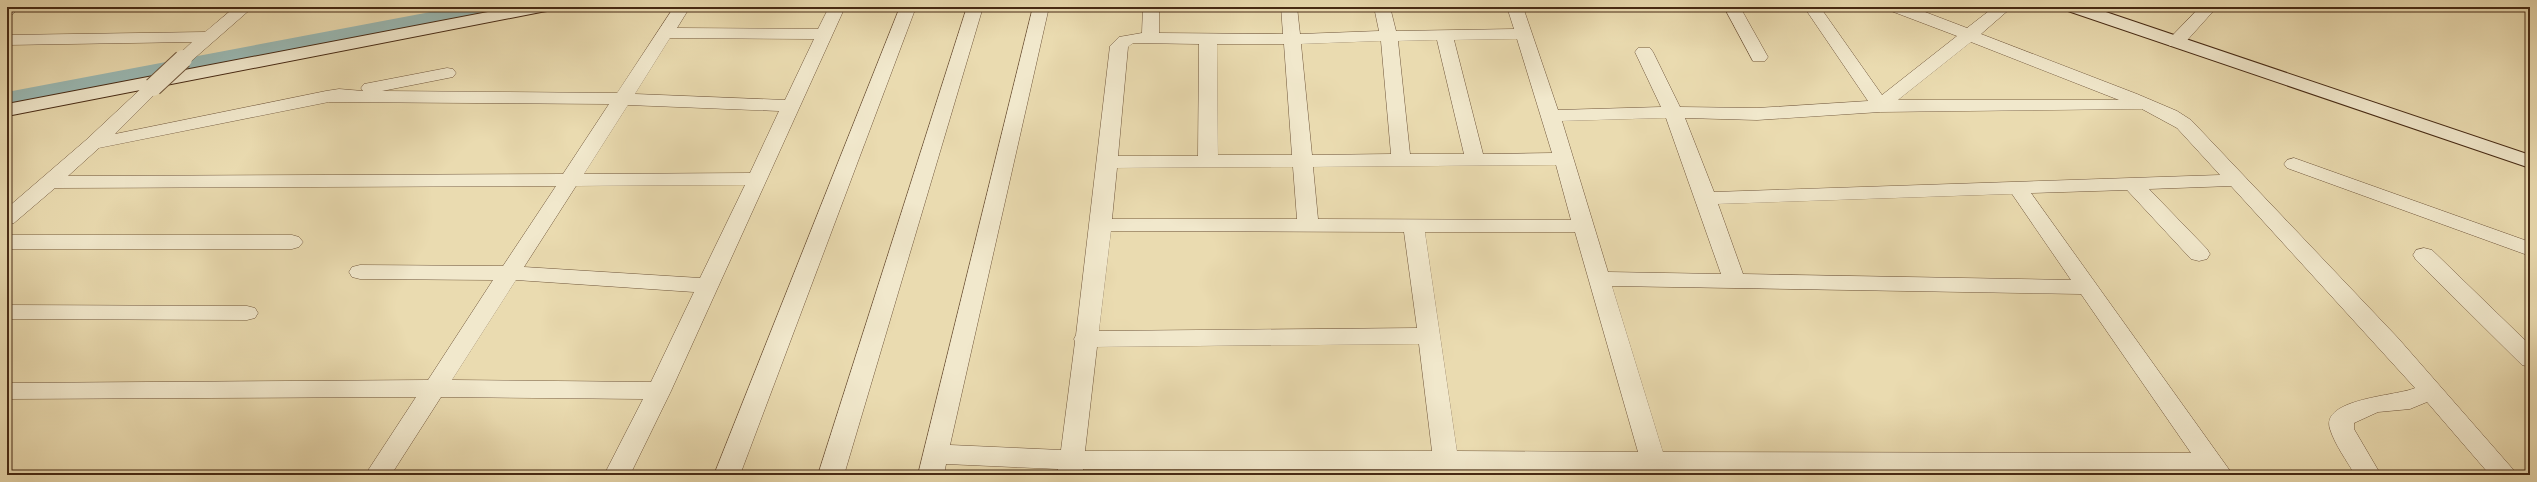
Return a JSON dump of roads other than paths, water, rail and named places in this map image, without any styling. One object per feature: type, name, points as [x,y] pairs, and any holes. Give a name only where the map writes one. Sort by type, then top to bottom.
[{"type":"street","points":[[7,10],[11,7]]},
{"type":"street","points":[[7,219],[93,144],[183,59],[245,7]]},
{"type":"street","points":[[7,110],[541,7]]},
{"type":"street","points":[[378,475],[682,7]]},
{"type":"street","points":[[617,475],[659,391],[837,7]]},
{"type":"street","points":[[727,475],[908,7]]},
{"type":"street","points":[[831,475],[975,7]]},
{"type":"street","points":[[1041,7],[934,465],[1071,467],[1446,462],[1655,468],[2216,468]]},
{"type":"street","points":[[1150,38],[1151,7]]},
{"type":"street","points":[[1289,7],[1293,39],[1308,226]]},
{"type":"street","points":[[1382,7],[1389,36],[1401,160]]},
{"type":"street","points":[[1515,7],[1551,116],[1655,468]]},
{"type":"street","points":[[1732,7],[1759,57]]},
{"type":"street","points":[[1812,7],[1880,106]]},
{"type":"street","points":[[1897,7],[1968,36],[2149,105],[2170,115],[2195,134],[2431,390],[2505,475]]},
{"type":"street","points":[[1880,106],[2004,7]]},
{"type":"street","points":[[2074,7],[2530,162]]},
{"type":"street","points":[[2176,42],[2210,7]]},
{"type":"street","points":[[665,33],[824,34]]},
{"type":"street","points":[[1071,467],[1085,339],[1101,225],[1119,46],[1125,40],[1150,38],[1208,40],[1524,34]]},
{"type":"street","points":[[1444,35],[1475,159]]},
{"type":"street","points":[[7,40],[210,37]]},
{"type":"street","points":[[1208,40],[1208,161]]},
{"type":"street","points":[[1644,52],[1673,112],[1706,198],[1734,280]]},
{"type":"street","points":[[93,144],[326,96],[447,73]]},
{"type":"street","points":[[326,96],[621,99],[791,106]]},
{"type":"street","points":[[1551,116],[1673,112],[1757,114],[1880,106],[2149,105]]},
{"type":"street","points":[[1107,162],[1564,159]]},
{"type":"street","points":[[2294,164],[2530,249]]},
{"type":"street","points":[[49,182],[757,179]]},
{"type":"street","points":[[1706,198],[2017,187],[2134,186],[2237,180]]},
{"type":"street","points":[[2134,186],[2198,254]]},
{"type":"street","points":[[2017,187],[2216,468]]},
{"type":"street","points":[[1101,225],[1584,226]]},
{"type":"street","points":[[1414,226],[1446,462]]},
{"type":"street","points":[[7,242],[292,242]]},
{"type":"street","points":[[2424,255],[2530,359]]},
{"type":"street","points":[[360,272],[510,273],[708,286]]},
{"type":"street","points":[[1600,279],[2088,287]]},
{"type":"street","points":[[7,312],[247,313]]},
{"type":"street","points":[[1085,339],[1429,336]]},
{"type":"street","points":[[7,391],[434,388],[659,391]]},
{"type":"street","points":[[2368,475],[2342,429],[2341,419],[2374,404],[2410,400],[2431,390]]},
{"type":"waterway","points":[[7,99],[490,7]]}]
